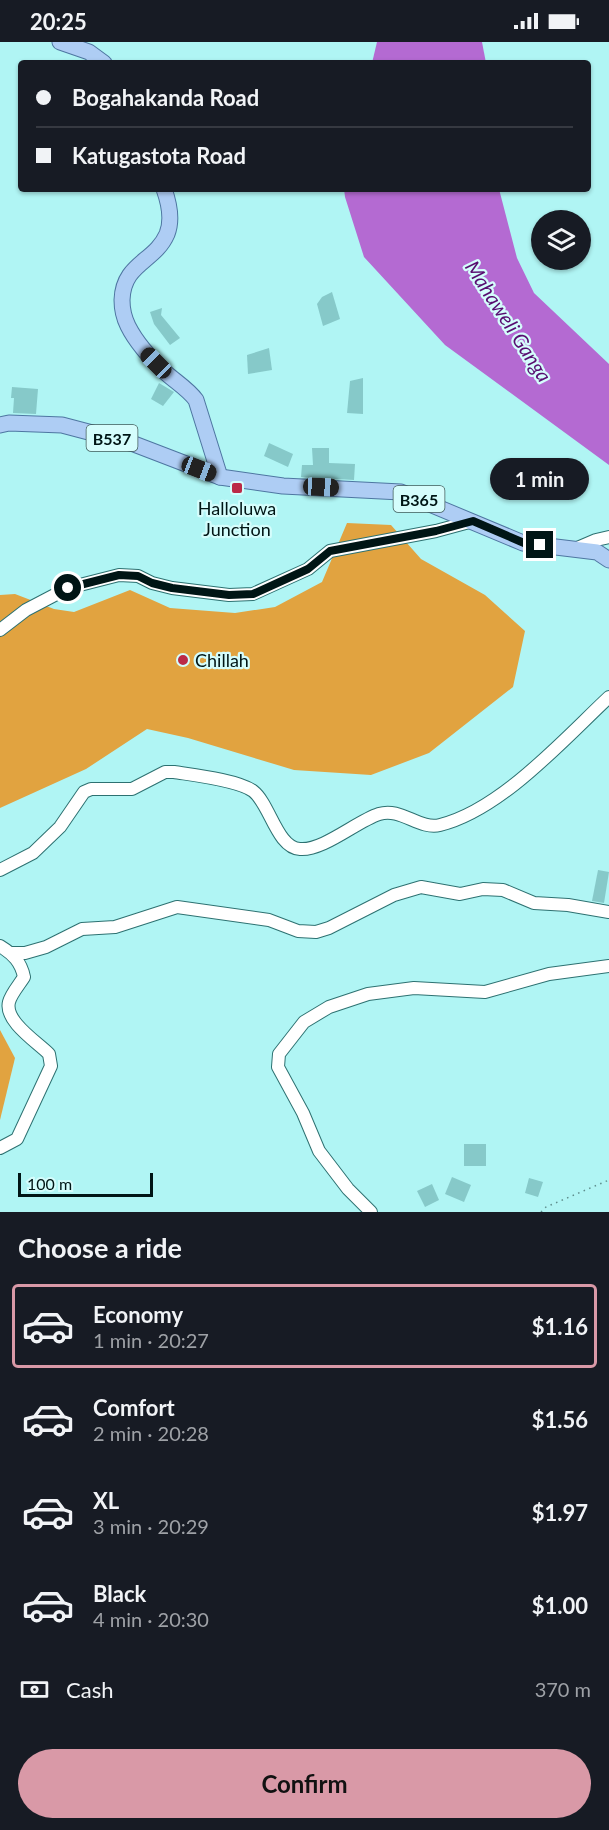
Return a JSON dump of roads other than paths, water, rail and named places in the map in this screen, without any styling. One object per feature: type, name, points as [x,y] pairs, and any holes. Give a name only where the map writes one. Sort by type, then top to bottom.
[{"type":"main road","points":[[60,42],[92,47],[102,60]]},
{"type":"main road","points":[[165,192],[170,212],[167,233],[161,245],[136,266],[127,278],[123,291],[122,308],[131,331],[146,353],[196,400],[220,477]]},
{"type":"main road","name":"B537","points":[[0,425],[9,423],[62,425],[134,444],[220,477]]},
{"type":"main road","name":"B365","points":[[220,477],[283,486],[401,492],[524,543],[597,552],[609,560]]},
{"type":"street","points":[[0,630],[26,610],[68,588],[119,575],[138,576],[152,583],[172,588],[229,595],[253,594],[308,569],[330,551],[436,531],[473,521]]},
{"type":"street","points":[[575,549],[609,537]]},
{"type":"street","points":[[0,870],[33,854],[60,827],[84,792],[91,789],[132,789],[165,772],[225,782],[252,790],[286,843],[299,849],[316,846],[380,814],[400,814],[430,826],[440,825],[469,814],[507,792],[609,697]]},
{"type":"street","points":[[5,949],[25,953],[46,948],[82,929],[115,927],[177,908],[269,920],[298,932],[316,932],[329,928],[394,895],[421,887],[460,894],[483,889],[503,890],[534,903],[568,905],[609,912]]},
{"type":"street","points":[[0,1148],[16,1139],[51,1066],[49,1054],[13,1022],[8,1014],[9,1001],[24,977],[22,966],[5,949]]},
{"type":"street","points":[[371,1212],[348,1189],[319,1151],[303,1113],[278,1067],[279,1054],[304,1022],[329,1007],[368,994],[414,988],[485,992],[549,974],[609,966]]},
{"type":"water","points":[[377,42],[482,42],[485,60],[373,60]]},
{"type":"water","name":"Mahaweli Ganga","points":[[344,192],[500,192],[517,258],[534,293],[609,364],[609,465],[445,345],[364,257]]},
{"type":"place","name":"Halloluwa Junction","points":[[237,488]]},
{"type":"place","name":"Chillah","points":[[183,660]]}]
